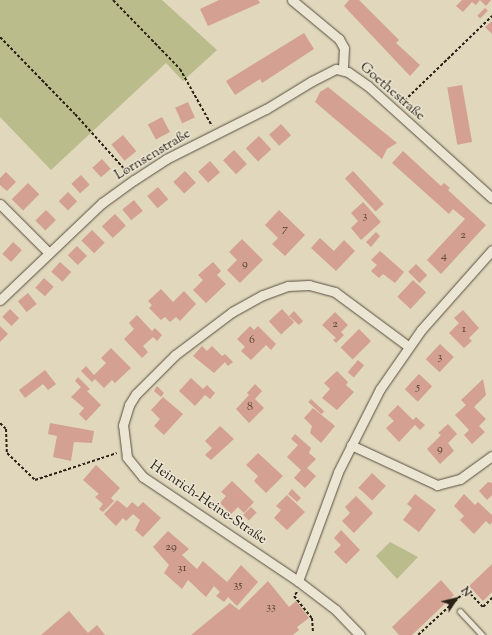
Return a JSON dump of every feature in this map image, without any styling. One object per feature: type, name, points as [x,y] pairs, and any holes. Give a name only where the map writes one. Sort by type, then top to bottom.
[{"type":"street","name":"Goethestraße","points":[[292,0],[339,39],[344,48],[343,69],[356,77],[492,198]]},
{"type":"street","name":"Lornsenstraße","points":[[0,300],[102,204],[134,180],[166,159],[266,109],[329,71],[343,69]]},
{"type":"street","points":[[0,204],[49,253]]},
{"type":"street","points":[[298,581],[338,472],[380,389],[408,346],[492,250]]},
{"type":"street","name":"Heinrich-Heine-Straße","points":[[360,635],[336,610],[298,581],[151,484],[132,467],[125,450],[123,436],[125,418],[129,406],[147,382],[175,355],[219,320],[269,293],[304,285],[322,287],[335,292],[408,346]]},
{"type":"street","points":[[351,445],[438,486],[460,480],[492,456]]},
{"type":"lane","points":[[460,611],[482,635]]},
{"type":"path","points":[[113,0],[180,69],[217,134]]},
{"type":"path","points":[[394,110],[492,16]]},
{"type":"path","points":[[0,37],[75,114],[134,180]]},
{"type":"path","points":[[0,423],[6,429],[8,436],[7,453],[34,480],[125,450]]},
{"type":"path","points":[[298,581],[300,588],[294,596],[312,618],[313,633]]},
{"type":"green space","points":[[0,0],[162,0],[217,50],[183,81],[166,63],[51,170],[0,117]]},
{"type":"green space","points":[[390,542],[418,557],[397,579],[376,556]]},
{"type":"building","points":[[219,0],[258,0],[260,3],[208,26],[200,9]]},
{"type":"building","points":[[349,0],[359,0],[399,40],[396,43],[420,65],[410,76],[344,6]]},
{"type":"building","points":[[462,0],[480,0],[476,5],[472,2],[463,12],[456,6]]},
{"type":"building","points":[[480,0],[491,0],[486,6]]},
{"type":"building","points":[[485,8],[488,11],[480,19],[477,16]]},
{"type":"building","points":[[492,21],[492,34],[485,27]]},
{"type":"building","points":[[304,33],[314,49],[262,83],[260,79],[235,95],[226,81]]},
{"type":"building","points":[[462,85],[472,142],[457,145],[447,88]]},
{"type":"building","points":[[328,87],[397,143],[387,149],[382,159],[315,102],[320,92]]},
{"type":"building","points":[[188,102],[195,118],[182,123],[175,108]]},
{"type":"building","points":[[162,117],[170,132],[156,140],[148,125]]},
{"type":"building","points":[[281,124],[291,135],[279,146],[269,135]]},
{"type":"building","points":[[123,135],[136,151],[125,161],[111,144]]},
{"type":"building","points":[[259,136],[271,149],[258,161],[246,148]]},
{"type":"building","points":[[234,150],[247,164],[236,174],[223,160]]},
{"type":"building","points":[[403,151],[441,186],[444,183],[450,188],[448,190],[486,225],[441,274],[427,260],[465,219],[453,209],[449,214],[392,163]]},
{"type":"building","points":[[102,159],[111,169],[101,177],[92,168]]},
{"type":"building","points":[[210,161],[220,172],[208,183],[198,172]]},
{"type":"building","points":[[185,171],[196,183],[184,194],[173,182]]},
{"type":"building","points":[[353,171],[384,204],[376,211],[345,179]]},
{"type":"building","points":[[6,172],[16,182],[7,191],[0,185],[0,178]]},
{"type":"building","points":[[81,175],[90,185],[80,193],[71,184]]},
{"type":"building","points":[[28,183],[39,194],[23,211],[12,199]]},
{"type":"building","points":[[158,187],[168,199],[158,208],[147,196]]},
{"type":"building","points":[[68,192],[77,201],[68,210],[59,201]]},
{"type":"building","points":[[134,200],[143,211],[131,220],[122,209]]},
{"type":"building","points":[[363,202],[381,222],[361,240],[351,228],[358,221],[351,213]]},
{"type":"building","points":[[46,210],[56,220],[45,231],[35,221]]},
{"type":"building","points":[[279,210],[305,235],[285,256],[272,244],[278,238],[265,225]]},
{"type":"building","points":[[115,214],[126,226],[113,238],[102,226]]},
{"type":"building","points":[[92,230],[105,243],[94,253],[81,241]]},
{"type":"building","points":[[376,232],[380,236],[371,247],[366,242]]},
{"type":"building","points":[[320,238],[334,251],[344,240],[355,251],[336,271],[311,248]]},
{"type":"building","points":[[242,239],[263,260],[240,283],[227,270],[237,260],[229,252]]},
{"type":"building","points":[[13,242],[22,250],[11,262],[2,254]]},
{"type":"building","points":[[77,246],[87,256],[78,265],[68,255]]},
{"type":"building","points":[[380,251],[404,272],[395,283],[383,274],[379,278],[371,271],[377,265],[371,260]]},
{"type":"building","points":[[60,262],[71,272],[62,282],[51,272]]},
{"type":"building","points":[[213,262],[221,271],[217,275],[226,284],[206,303],[193,290],[203,280],[198,275]]},
{"type":"building","points":[[416,264],[427,275],[420,283],[408,272]]},
{"type":"building","points":[[44,278],[54,287],[45,296],[35,288]]},
{"type":"building","points":[[413,280],[426,292],[410,309],[397,297]]},
{"type":"building","points":[[161,289],[173,302],[184,291],[196,304],[180,321],[176,317],[170,322],[165,317],[161,320],[149,308],[152,305],[148,301]]},
{"type":"building","points":[[28,293],[37,304],[27,312],[18,301]]},
{"type":"building","points":[[10,309],[19,318],[11,326],[2,317]]},
{"type":"building","points":[[282,309],[294,322],[281,334],[269,321]]},
{"type":"building","points":[[463,310],[479,328],[469,338],[472,341],[464,348],[449,333],[459,323],[454,318]]},
{"type":"building","points":[[294,311],[303,321],[299,325],[289,316]]},
{"type":"building","points":[[335,312],[348,325],[341,332],[344,335],[336,343],[333,340],[336,338],[322,325]]},
{"type":"building","points":[[137,315],[152,331],[155,328],[162,335],[157,341],[153,337],[143,346],[148,352],[142,358],[124,339],[134,329],[129,323]]},
{"type":"building","points":[[0,326],[8,334],[0,342]]},
{"type":"building","points":[[250,326],[254,330],[258,326],[276,344],[271,350],[266,345],[251,360],[241,351],[245,347],[237,339]]},
{"type":"building","points":[[359,329],[371,341],[353,359],[341,347]]},
{"type":"building","points":[[440,344],[454,357],[440,372],[426,359]]},
{"type":"building","points":[[202,346],[207,351],[212,346],[222,356],[225,354],[233,362],[228,366],[225,362],[214,373],[193,356]]},
{"type":"building","points":[[111,348],[131,368],[115,383],[112,380],[104,388],[95,379],[92,382],[81,371],[86,366],[94,375],[106,363],[101,358]]},
{"type":"building","points":[[358,360],[364,365],[354,377],[348,372]]},
{"type":"building","points":[[45,370],[56,384],[48,390],[43,384],[25,398],[19,390]]},
{"type":"building","points":[[337,371],[348,382],[346,385],[354,392],[337,410],[322,398],[330,389],[324,383]]},
{"type":"building","points":[[419,374],[432,386],[418,402],[405,389]]},
{"type":"building","points":[[78,377],[90,389],[87,391],[101,405],[86,421],[79,414],[84,408],[71,397],[81,387],[75,381]]},
{"type":"building","points":[[191,378],[203,389],[207,385],[215,393],[210,399],[205,395],[195,406],[179,391]]},
{"type":"building","points":[[483,379],[486,395],[474,407],[486,419],[479,426],[485,432],[472,444],[464,435],[469,430],[455,415],[466,405],[461,400]]},
{"type":"building","points":[[255,384],[262,391],[255,399],[264,408],[249,423],[236,409],[249,395],[247,393]]},
{"type":"building","points":[[157,386],[164,393],[161,397],[154,391]]},
{"type":"building","points":[[163,397],[183,414],[164,435],[154,426],[160,419],[151,410]]},
{"type":"building","points":[[311,399],[324,411],[321,414],[308,402]]},
{"type":"building","points":[[398,405],[413,420],[416,417],[425,425],[420,430],[415,425],[399,442],[386,428],[394,421],[388,415]]},
{"type":"building","points":[[313,408],[335,426],[321,443],[310,433],[312,426],[304,418]]},
{"type":"building","points":[[50,423],[94,431],[92,443],[74,442],[71,461],[53,457],[57,436],[48,434]]},
{"type":"building","points":[[448,424],[457,434],[448,443],[454,451],[440,464],[427,449],[441,435],[438,433]]},
{"type":"building","points":[[220,426],[234,439],[211,460],[205,455],[212,448],[205,441]]},
{"type":"building","points":[[295,434],[311,448],[309,453],[316,459],[307,468],[316,476],[305,488],[294,478],[301,470],[287,457],[298,445],[291,439]]},
{"type":"building","points":[[258,453],[283,476],[266,493],[254,481],[258,476],[246,465]]},
{"type":"building","points":[[96,465],[120,488],[111,498],[114,501],[103,512],[99,509],[103,504],[95,497],[99,494],[83,480]]},
{"type":"building","points":[[372,473],[386,486],[372,501],[358,488]]},
{"type":"building","points":[[232,481],[254,502],[244,513],[238,507],[231,514],[220,503],[226,496],[221,492]]},
{"type":"building","points":[[488,482],[492,483],[492,495],[487,500],[479,491]]},
{"type":"building","points":[[292,489],[301,498],[297,502],[288,494]]},
{"type":"building","points":[[415,494],[436,510],[419,532],[403,520],[412,508],[407,504]]},
{"type":"building","points":[[464,494],[475,505],[478,502],[492,515],[492,522],[490,525],[486,521],[474,534],[460,520],[464,516],[454,506]]},
{"type":"building","points":[[287,495],[305,512],[287,530],[274,518],[281,510],[276,506]]},
{"type":"building","points":[[356,496],[373,513],[354,533],[342,521],[350,513],[345,507]]},
{"type":"building","points":[[117,500],[127,508],[132,502],[138,507],[143,502],[161,518],[143,537],[135,530],[140,520],[133,514],[126,521],[123,518],[116,526],[104,514]]},
{"type":"building","points":[[251,507],[257,513],[249,520],[243,515]]},
{"type":"building","points":[[341,530],[360,550],[346,564],[334,552],[341,545],[334,538]]},
{"type":"building","points":[[168,531],[189,549],[182,555],[197,569],[203,561],[227,582],[241,565],[258,582],[237,606],[228,597],[224,602],[216,596],[220,592],[214,586],[206,597],[188,580],[182,589],[164,573],[169,565],[153,547]]},
{"type":"building","points":[[492,564],[492,592],[483,601],[469,586]]},
{"type":"building","points":[[441,580],[454,595],[412,635],[399,635],[392,627]]},
{"type":"building","points":[[268,581],[289,607],[296,601],[309,618],[297,627],[299,630],[293,635],[191,635],[230,603],[239,610]]},
{"type":"building","points":[[69,611],[88,633],[97,625],[105,635],[41,635]]}]
